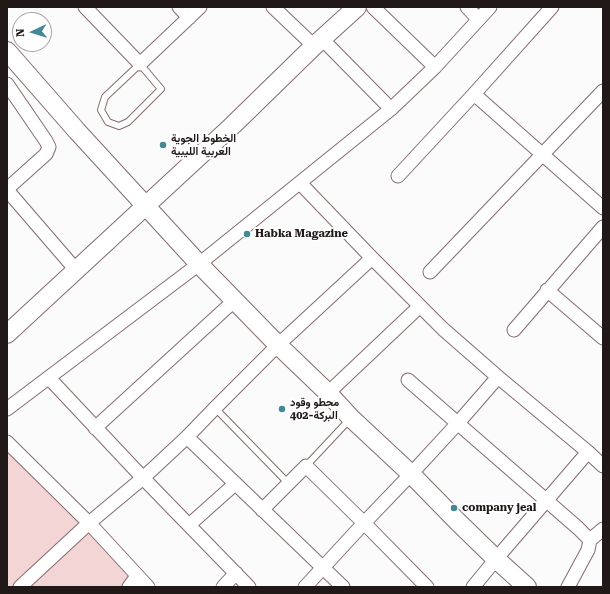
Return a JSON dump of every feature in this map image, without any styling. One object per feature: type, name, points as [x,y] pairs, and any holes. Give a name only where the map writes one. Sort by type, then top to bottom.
[{"type":"street","points":[[84,7],[140,64],[200,7]]},
{"type":"street","points":[[179,7],[189,18]]},
{"type":"street","points":[[273,7],[318,43],[391,109]]},
{"type":"street","points":[[7,334],[234,125],[357,7]]},
{"type":"street","points":[[373,7],[435,67]]},
{"type":"street","points":[[467,7],[478,19]]},
{"type":"street","points":[[7,409],[199,264],[391,109],[435,67],[490,7]]},
{"type":"street","points":[[398,176],[552,7]]},
{"type":"street","points":[[7,51],[77,131],[199,264],[351,418],[411,474],[496,559],[527,587]]},
{"type":"street","points":[[7,84],[46,141],[48,147],[46,154],[8,186],[76,270]]},
{"type":"street","points":[[430,272],[603,91]]},
{"type":"street","points":[[474,94],[603,208]]},
{"type":"street","points":[[300,183],[443,329],[603,466]]},
{"type":"street","points":[[514,330],[603,227]]},
{"type":"street","points":[[20,587],[187,437],[278,345],[372,258]]},
{"type":"street","points":[[548,290],[603,338]]},
{"type":"street","points":[[94,428],[235,300]]},
{"type":"street","points":[[328,393],[420,306]]},
{"type":"street","points":[[305,587],[458,423],[498,377]]},
{"type":"street","points":[[48,378],[94,428],[249,587]]},
{"type":"street","points":[[408,380],[590,540]]},
{"type":"street","points":[[187,437],[343,587]]},
{"type":"street","points":[[7,442],[89,524],[148,587]]},
{"type":"street","points":[[473,587],[588,452]]},
{"type":"street","points":[[262,510],[306,466],[364,523],[420,585]]},
{"type":"street","points":[[189,525],[235,484]]},
{"type":"street","points":[[568,587],[588,550],[590,540],[603,529]]},
{"type":"street","points":[[223,587],[236,573]]},
{"type":"street","points":[[129,587],[137,576]]},
{"type":"lane","points":[[140,64],[161,90],[128,122],[119,126],[108,122],[101,110],[105,97],[140,64]]},
{"type":"lane","points":[[215,408],[289,484]]},
{"type":"lane","points":[[306,466],[351,418]]},
{"type":"shaded area","points":[[7,443],[88,524],[19,587],[7,587]]},
{"type":"shaded area","points":[[89,524],[136,576],[128,587],[22,587]]},
{"type":"place","name":"الخطوط الجوية العربية الليبية","points":[[163,145]]},
{"type":"place","name":"Habka Magazine","points":[[247,234]]},
{"type":"place","name":"محطو وقود 402-البركة","points":[[282,409]]},
{"type":"place","name":"company jeal","points":[[454,508]]}]
